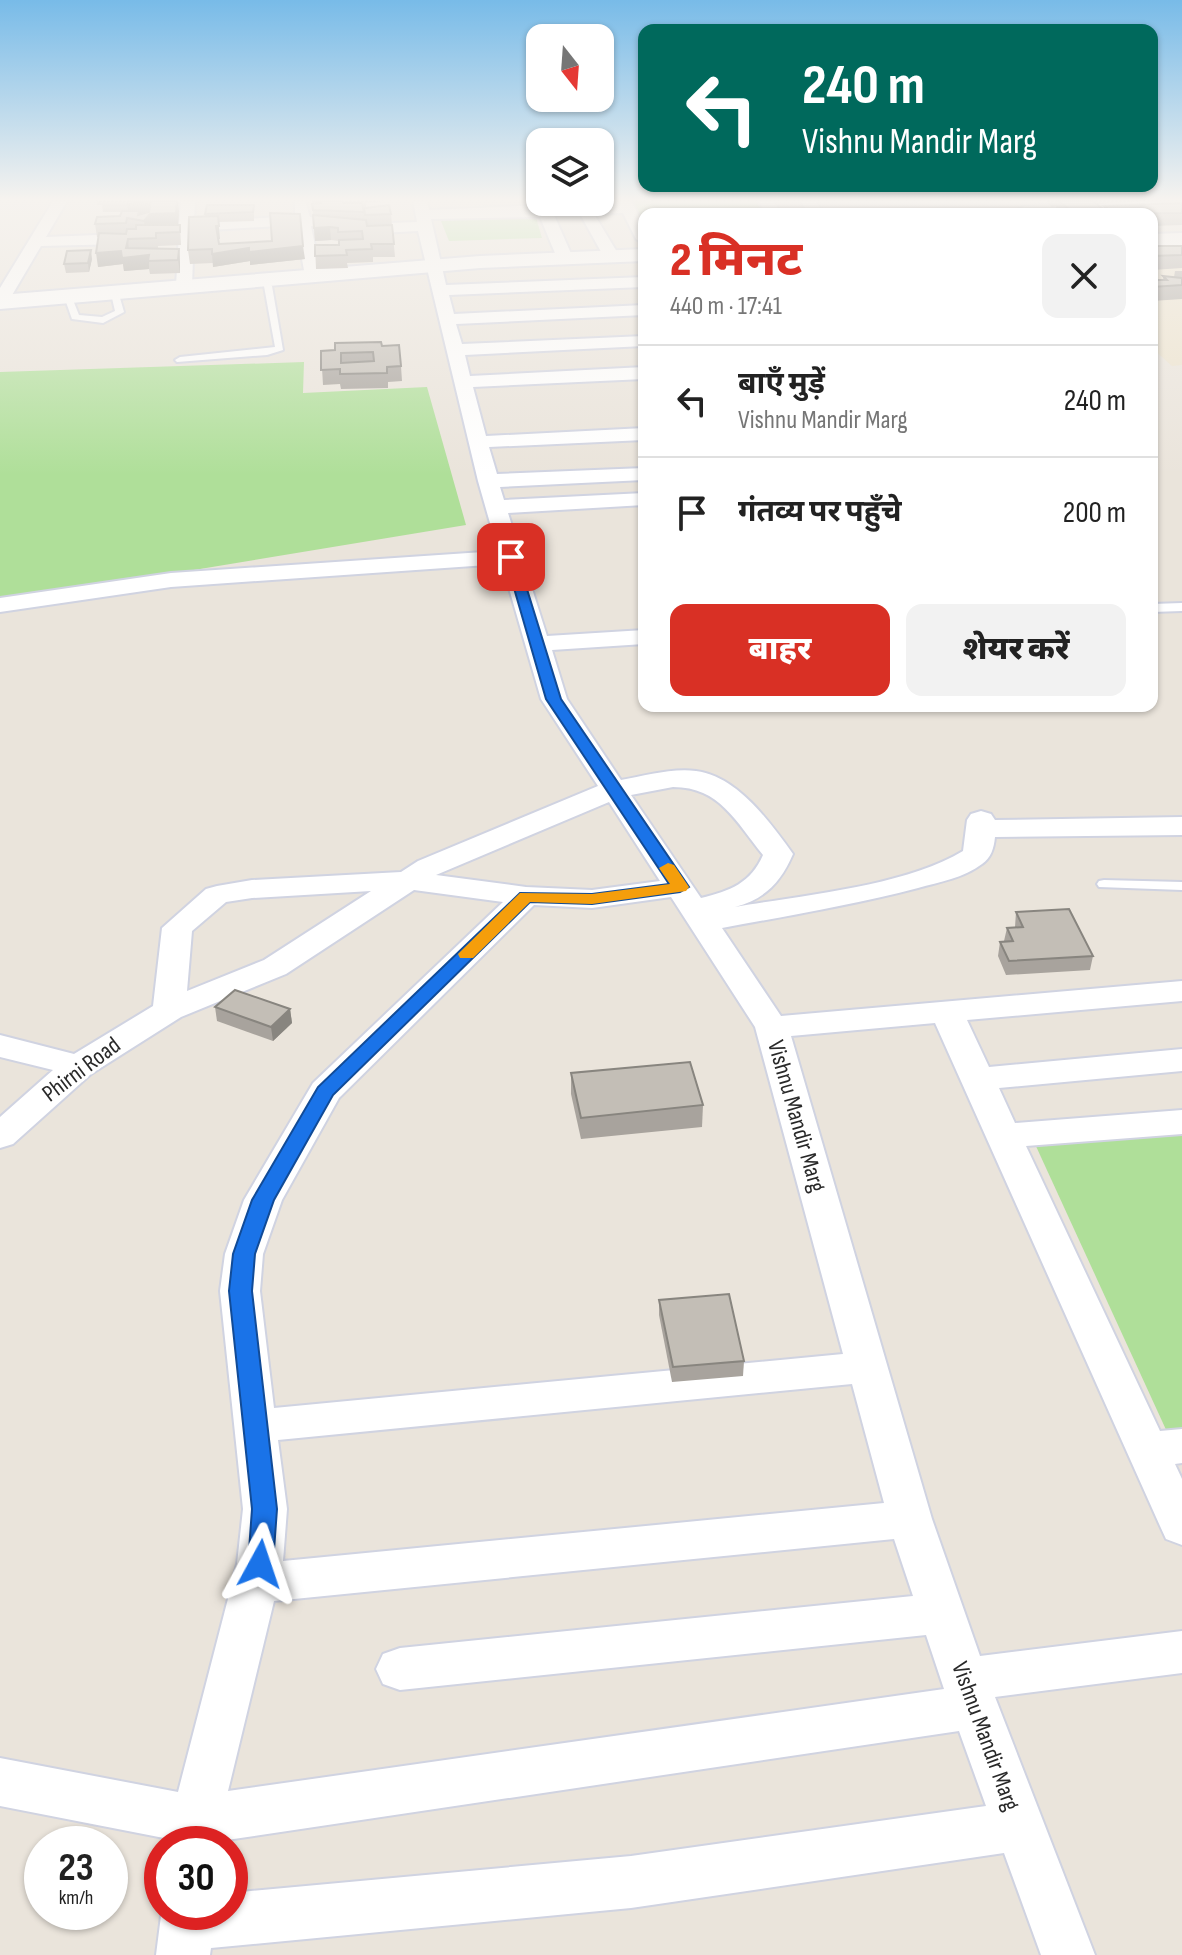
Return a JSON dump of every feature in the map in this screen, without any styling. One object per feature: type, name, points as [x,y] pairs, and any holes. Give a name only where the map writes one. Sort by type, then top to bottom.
[{"type":"street","points":[[3,292],[39,298],[109,292]]},
{"type":"street","points":[[4,292],[70,302],[189,292]]},
{"type":"street","name":"Vishnu Mandir Marg","points":[[441,292],[488,481],[554,699],[772,1027],[910,1519],[969,1693],[1068,1955]]},
{"type":"street","points":[[463,292],[638,309]]},
{"type":"street","points":[[516,292],[638,296]]},
{"type":"street","points":[[539,330],[638,324]]},
{"type":"street","points":[[459,365],[638,342]]},
{"type":"street","points":[[459,365],[638,355]]},
{"type":"street","points":[[459,365],[638,373]]},
{"type":"street","points":[[479,442],[638,434]]},
{"type":"street","points":[[575,459],[638,455]]},
{"type":"street","points":[[488,481],[638,474]]},
{"type":"street","points":[[496,507],[638,499]]},
{"type":"street","points":[[0,605],[171,580],[511,557]]},
{"type":"street","points":[[537,644],[638,637]]},
{"type":"street","name":"Phirni Road","points":[[0,1136],[79,1066],[169,1010],[275,967],[428,867],[616,789],[673,779],[696,779],[713,785],[739,807],[778,854],[772,874],[740,898],[693,906]]},
{"type":"street","points":[[169,1010],[177,928],[217,895],[252,889],[409,880],[526,896],[693,906],[887,887],[954,868],[974,857],[980,847],[981,825],[1182,826]]},
{"type":"street","points":[[196,1826],[260,1564],[265,1509],[240,1291],[244,1254],[263,1200],[325,1091],[526,896]]},
{"type":"street","points":[[772,1027],[1182,991]]},
{"type":"street","points":[[946,1011],[1004,1136],[1164,1448],[1182,1526]]},
{"type":"street","points":[[0,1046],[79,1066]]},
{"type":"street","points":[[978,1079],[1182,1060]]},
{"type":"street","points":[[1004,1136],[1182,1122]]},
{"type":"street","points":[[256,1426],[868,1367]]},
{"type":"street","points":[[256,1583],[910,1519]]},
{"type":"street","points":[[400,1669],[941,1613]]},
{"type":"street","points":[[228,1826],[1182,1652]]},
{"type":"street","points":[[0,1782],[172,1826]]},
{"type":"street","points":[[248,1923],[631,1882],[1019,1826]]},
{"type":"lane","points":[[180,360],[267,352],[280,348],[269,292]]},
{"type":"lane","points":[[1158,608],[1182,607]]},
{"type":"lane","points":[[1104,884],[1182,886]]},
{"type":"shaded area","points":[[1158,292],[1182,292],[1182,365],[1172,366],[1158,353]]},
{"type":"green space","points":[[304,362],[303,393],[427,387],[466,525],[0,602],[0,372]]},
{"type":"green space","points":[[1182,1132],[1182,1432],[1168,1434],[1035,1144]]},
{"type":"building","points":[[381,342],[382,346],[399,345],[401,366],[387,367],[387,373],[340,374],[340,369],[321,370],[321,351],[335,350],[335,343]],"holes":[[[373,352],[374,361],[341,363],[341,353]]]},
{"type":"building","points":[[1069,909],[1093,956],[1009,961],[1000,942],[1013,941],[1007,928],[1023,927],[1016,912]]},
{"type":"building","points":[[235,990],[290,1009],[271,1027],[215,1007]]},
{"type":"building","points":[[690,1062],[703,1105],[581,1118],[571,1073]]},
{"type":"building","points":[[729,1294],[744,1361],[673,1367],[659,1300]]},
{"type":"slow traffic","points":[[466,954],[526,896],[592,899],[680,887],[668,868]]},
{"type":"route","points":[[260,1564],[265,1509],[240,1291],[244,1254],[263,1200],[325,1091],[526,896],[592,899],[680,887],[554,699],[511,557]]}]
